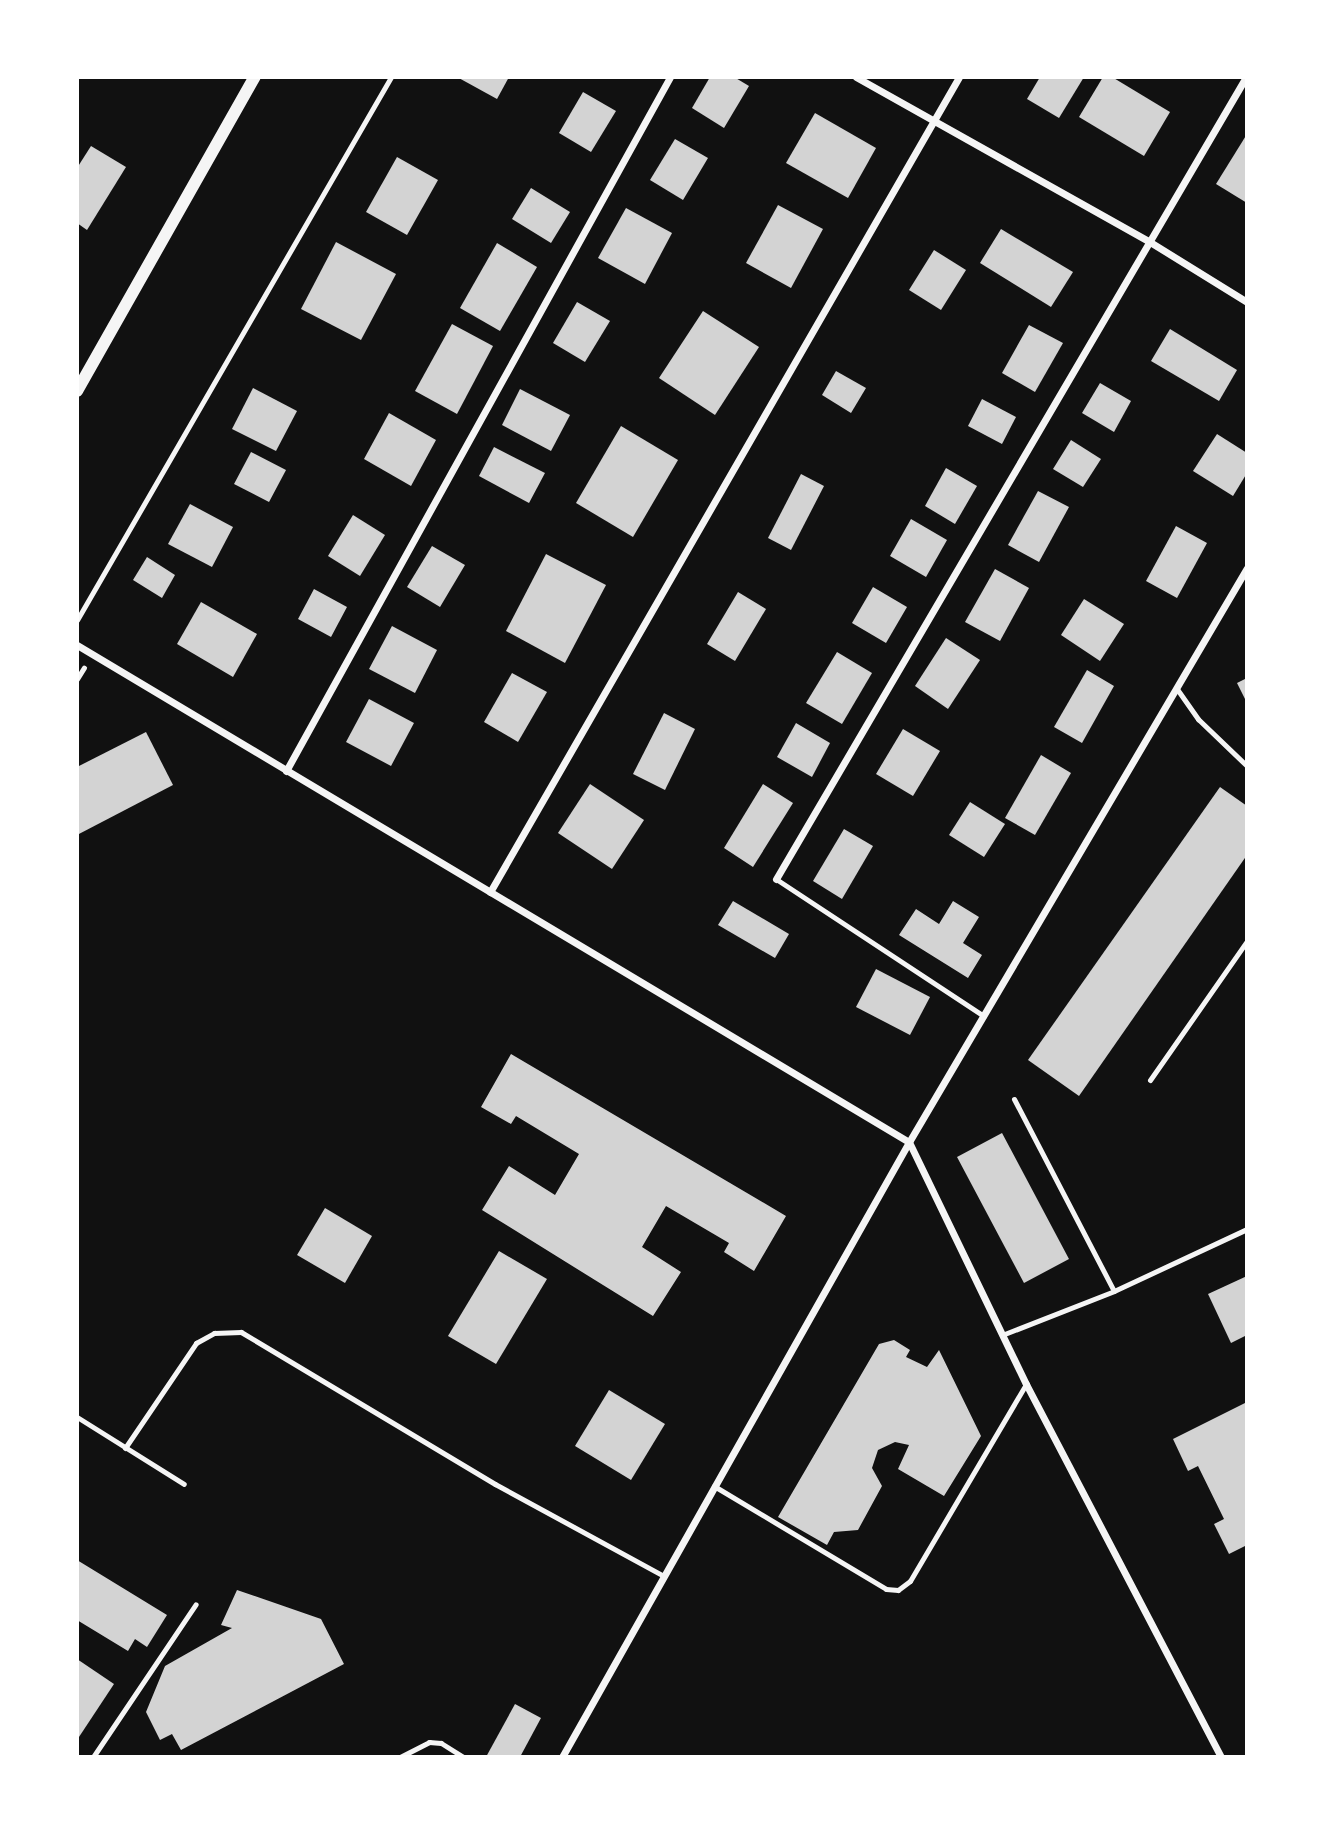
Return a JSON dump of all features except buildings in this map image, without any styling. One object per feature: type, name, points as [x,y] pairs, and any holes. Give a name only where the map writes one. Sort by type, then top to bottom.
[{"type":"street","points":[[77,391],[255,77]]},
{"type":"street","points":[[286,771],[670,77]]},
{"type":"street","points":[[856,77],[1150,242],[1247,302]]},
{"type":"street","points":[[490,892],[959,77]]},
{"type":"street","points":[[776,879],[1246,77]]},
{"type":"street","points":[[562,1757],[909,1142],[1247,568]]},
{"type":"street","points":[[77,645],[909,1142],[1026,1384],[1221,1757]]},
{"type":"lane","points":[[77,620],[391,77]]},
{"type":"lane","points":[[1177,689],[1198,719],[1247,766]]},
{"type":"lane","points":[[776,879],[984,1016]]},
{"type":"lane","points":[[1150,1080],[1247,941]]},
{"type":"lane","points":[[1014,1100],[1114,1291]]},
{"type":"lane","points":[[1002,1335],[1114,1291],[1247,1229]]},
{"type":"lane","points":[[125,1448],[196,1343],[214,1333],[241,1332],[495,1485],[664,1576]]},
{"type":"lane","points":[[714,1486],[886,1589],[898,1590],[910,1581],[1026,1384]]},
{"type":"lane","points":[[77,1418],[184,1484]]},
{"type":"lane","points":[[93,1757],[196,1604]]},
{"type":"lane","points":[[400,1757],[429,1742],[441,1743],[463,1757]]}]
